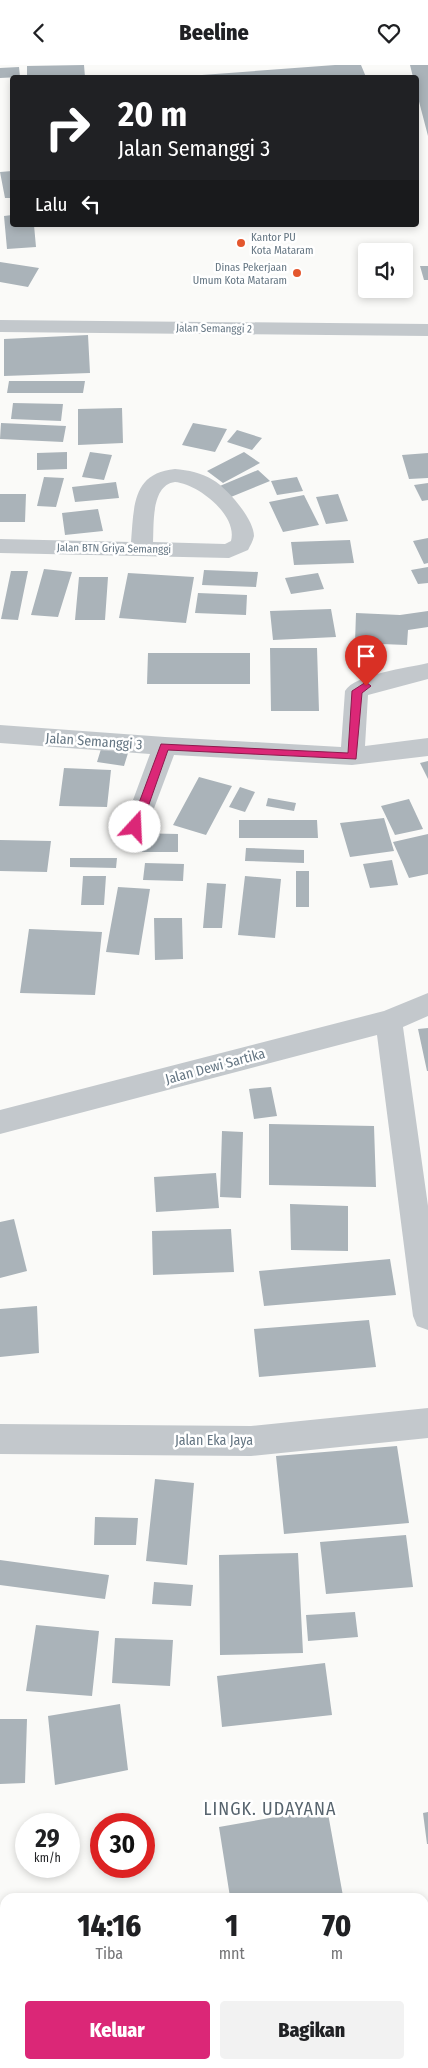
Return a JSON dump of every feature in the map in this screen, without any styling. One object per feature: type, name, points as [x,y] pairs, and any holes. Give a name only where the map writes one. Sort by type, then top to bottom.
[{"type":"street","name":"Jalan Semanggi 2","points":[[0,326],[423,330]]},
{"type":"street","points":[[423,330],[428,349]]},
{"type":"street","name":"Jalan BTN Griya Semanggi","points":[[0,546],[228,551],[240,545],[243,536],[237,519],[213,489],[185,477],[172,475],[161,478],[153,486],[147,501],[141,548]]},
{"type":"street","points":[[352,757],[357,691],[366,686],[428,671]]},
{"type":"street","name":"Jalan Semanggi 3","points":[[1,737],[352,757],[428,747]]},
{"type":"street","points":[[135,827],[165,746]]},
{"type":"street","name":"Jalan Dewi Sartika","points":[[0,1121],[389,1021],[428,1004]]},
{"type":"street","points":[[389,1021],[428,1316]]},
{"type":"street","name":"Jalan Eka Jaya","points":[[0,1439],[251,1441],[428,1423]]},
{"type":"building","points":[[84,65],[85,75],[27,75],[27,66]]},
{"type":"building","points":[[335,65],[361,65],[365,75],[202,75]]},
{"type":"building","points":[[410,65],[428,65],[428,136],[419,102],[419,75],[412,75]]},
{"type":"building","points":[[19,67],[20,75],[0,78],[0,68]]},
{"type":"building","points":[[10,171],[10,198],[5,198],[0,172]]},
{"type":"building","points":[[10,215],[10,227],[34,227],[36,247],[7,249],[4,216]]},
{"type":"building","points":[[0,262],[39,268],[28,287],[0,282]]},
{"type":"building","points":[[420,266],[428,266],[428,280],[424,280]]},
{"type":"building","points":[[88,335],[90,373],[4,376],[4,339]]},
{"type":"building","points":[[9,381],[85,381],[83,393],[7,393]]},
{"type":"building","points":[[13,403],[63,404],[61,421],[11,419]]},
{"type":"building","points":[[122,408],[123,443],[78,445],[78,409]]},
{"type":"building","points":[[1,423],[66,426],[63,442],[0,439]]},
{"type":"building","points":[[193,423],[227,429],[215,452],[182,445]]},
{"type":"building","points":[[237,430],[262,438],[252,450],[227,442]]},
{"type":"building","points":[[67,452],[67,469],[37,470],[37,453]]},
{"type":"building","points":[[90,452],[112,455],[104,480],[82,477]]},
{"type":"building","points":[[244,452],[260,463],[223,483],[207,471]]},
{"type":"building","points":[[428,453],[428,478],[409,479],[402,455]]},
{"type":"building","points":[[258,470],[270,481],[226,499],[215,488]]},
{"type":"building","points":[[44,477],[64,478],[56,507],[37,506]]},
{"type":"building","points":[[297,477],[303,491],[277,495],[271,481]]},
{"type":"building","points":[[116,482],[119,498],[75,502],[72,487]]},
{"type":"building","points":[[428,483],[428,500],[422,501],[414,485]]},
{"type":"building","points":[[0,494],[26,494],[25,522],[0,522]]},
{"type":"building","points":[[338,494],[348,521],[326,524],[316,497]]},
{"type":"building","points":[[304,495],[319,525],[283,532],[269,502]]},
{"type":"building","points":[[98,509],[103,531],[65,535],[62,513]]},
{"type":"building","points":[[428,538],[428,563],[424,564],[413,541]]},
{"type":"building","points":[[350,540],[354,563],[294,565],[291,542]]},
{"type":"building","points":[[428,567],[428,583],[418,584],[411,570]]},
{"type":"building","points":[[44,569],[72,572],[58,617],[31,615]]},
{"type":"building","points":[[204,570],[258,572],[256,587],[202,585]]},
{"type":"building","points":[[11,571],[28,571],[18,620],[1,619]]},
{"type":"building","points":[[128,573],[194,577],[186,623],[119,618]]},
{"type":"building","points":[[318,573],[324,589],[291,594],[285,578]]},
{"type":"building","points":[[79,577],[108,577],[105,620],[75,620]]},
{"type":"building","points":[[198,593],[247,595],[246,615],[195,613]]},
{"type":"building","points":[[331,609],[336,637],[273,640],[270,611]]},
{"type":"building","points":[[428,611],[428,627],[408,630],[407,645],[355,643],[356,613],[400,615]]},
{"type":"building","points":[[270,648],[317,648],[319,711],[271,711]]},
{"type":"building","points":[[148,653],[250,653],[250,684],[147,684]]},
{"type":"building","points":[[101,749],[128,753],[124,766],[97,762]]},
{"type":"building","points":[[428,761],[428,779],[420,763]]},
{"type":"building","points":[[64,768],[111,770],[107,807],[59,806]]},
{"type":"building","points":[[199,777],[232,786],[206,835],[173,825]]},
{"type":"building","points":[[240,787],[255,792],[245,812],[229,807]]},
{"type":"building","points":[[268,798],[296,803],[294,811],[266,806]]},
{"type":"building","points":[[409,799],[423,829],[395,835],[381,806]]},
{"type":"building","points":[[384,818],[394,851],[350,857],[340,823]]},
{"type":"building","points":[[239,820],[317,820],[318,838],[239,838]]},
{"type":"building","points":[[133,833],[178,834],[178,852],[133,852]]},
{"type":"building","points":[[428,834],[428,874],[409,878],[393,842]]},
{"type":"building","points":[[0,840],[51,841],[47,872],[0,871]]},
{"type":"building","points":[[246,848],[304,850],[304,863],[245,861]]},
{"type":"building","points":[[70,858],[117,858],[116,868],[70,867]]},
{"type":"building","points":[[392,860],[398,885],[370,888],[363,864]]},
{"type":"building","points":[[145,863],[184,864],[183,881],[143,880]]},
{"type":"building","points":[[296,871],[309,871],[309,907],[296,907]]},
{"type":"building","points":[[83,876],[106,876],[104,905],[81,905]]},
{"type":"building","points":[[245,876],[281,879],[275,938],[238,935]]},
{"type":"building","points":[[207,883],[226,884],[222,928],[203,928]]},
{"type":"building","points":[[118,887],[150,889],[139,955],[106,952]]},
{"type":"building","points":[[154,918],[182,918],[183,959],[155,960]]},
{"type":"building","points":[[29,929],[102,932],[95,995],[20,993]]},
{"type":"building","points":[[428,1028],[428,1071],[427,1071],[418,1029]]},
{"type":"building","points":[[271,1087],[277,1116],[254,1119],[249,1089]]},
{"type":"building","points":[[269,1124],[374,1126],[376,1187],[269,1185]]},
{"type":"building","points":[[222,1131],[243,1132],[241,1198],[220,1197]]},
{"type":"building","points":[[216,1173],[219,1208],[156,1212],[154,1177]]},
{"type":"building","points":[[290,1204],[348,1206],[348,1251],[291,1250]]},
{"type":"building","points":[[14,1219],[27,1271],[0,1278],[0,1222]]},
{"type":"building","points":[[231,1229],[234,1272],[153,1275],[152,1231]]},
{"type":"building","points":[[390,1259],[396,1295],[264,1306],[259,1271]]},
{"type":"building","points":[[37,1306],[39,1353],[0,1357],[0,1309]]},
{"type":"building","points":[[369,1320],[376,1367],[259,1377],[254,1329]]},
{"type":"building","points":[[397,1446],[409,1523],[284,1534],[276,1456]]},
{"type":"building","points":[[155,1479],[194,1483],[187,1565],[146,1561]]},
{"type":"building","points":[[95,1517],[138,1518],[136,1545],[94,1545]]},
{"type":"building","points":[[406,1535],[413,1587],[326,1594],[320,1542]]},
{"type":"building","points":[[298,1553],[303,1653],[220,1655],[219,1555]]},
{"type":"building","points":[[0,1560],[109,1575],[105,1599],[0,1585]]},
{"type":"building","points":[[154,1582],[193,1585],[191,1606],[152,1604]]},
{"type":"building","points":[[355,1612],[358,1637],[308,1641],[306,1615]]},
{"type":"building","points":[[36,1625],[99,1631],[92,1696],[26,1691]]},
{"type":"building","points":[[115,1638],[173,1640],[170,1686],[112,1683]]},
{"type":"building","points":[[325,1663],[332,1715],[222,1727],[217,1676]]},
{"type":"building","points":[[120,1704],[128,1770],[55,1785],[48,1716]]},
{"type":"building","points":[[0,1719],[27,1719],[25,1783],[0,1784]]},
{"type":"building","points":[[327,1808],[342,1893],[229,1893],[219,1827]]},
{"type":"building","points":[[428,1812],[428,1844],[427,1844],[423,1813]]},
{"type":"place","name":"Kantor PU Kota Mataram","points":[[241,243]]},
{"type":"place","name":"Dinas Pekerjaan Umum Kota Mataram","points":[[297,273]]},
{"type":"district","name":"LINGK. UDAYANA","points":[[270,1809]]},
{"type":"route","points":[[135,827],[165,746],[352,757],[357,691],[366,686]]}]
